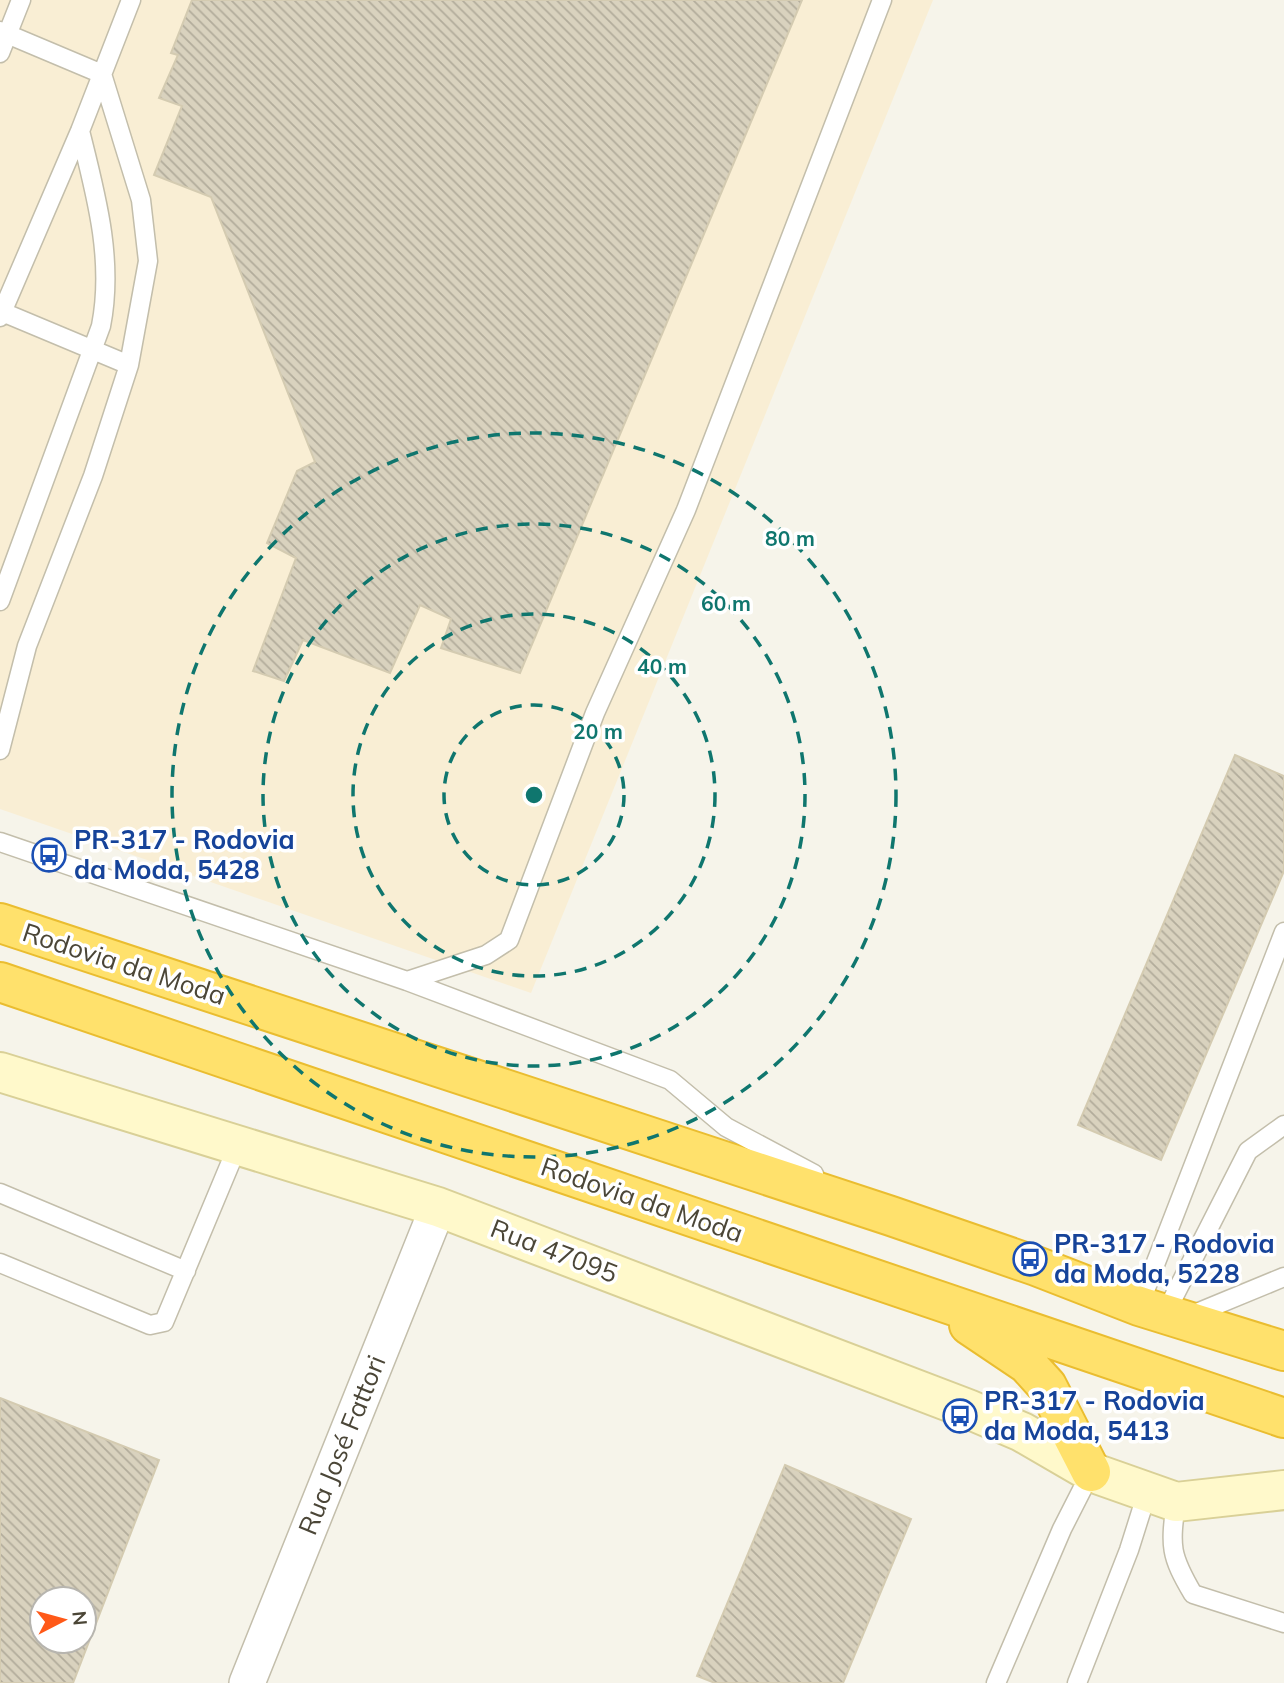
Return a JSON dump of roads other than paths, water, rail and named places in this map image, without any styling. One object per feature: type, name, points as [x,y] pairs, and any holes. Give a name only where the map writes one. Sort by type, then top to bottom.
[{"type":"highway","name":"Rodovia da Moda","points":[[0,923],[891,1216],[1162,1313],[1284,1351]]},
{"type":"highway","name":"Rodovia da Moda","points":[[0,982],[1284,1418]]},
{"type":"highway","points":[[926,1297],[1027,1364],[1047,1386],[1091,1472]]},
{"type":"street","name":"Rua 47095","points":[[0,1072],[438,1207],[968,1409],[1023,1432],[1091,1472],[1162,1498]]},
{"type":"street","name":"Rua José Fattori","points":[[247,1683],[438,1207]]},
{"type":"street","points":[[1162,1498],[1256,1495],[1284,1490]]},
{"type":"lane","points":[[0,53],[4,33],[21,0]]},
{"type":"lane","points":[[129,365],[1,313],[80,131],[131,0]]},
{"type":"lane","points":[[407,981],[486,955],[509,940],[595,713],[686,510],[882,0]]},
{"type":"lane","points":[[4,33],[102,74]]},
{"type":"lane","points":[[0,750],[8,681],[27,646],[93,476],[129,365],[148,261],[141,200],[102,74]]},
{"type":"lane","points":[[0,601],[92,349],[108,292],[100,210],[80,131]]},
{"type":"lane","points":[[0,842],[407,981],[670,1080],[726,1127],[891,1216]]},
{"type":"lane","points":[[1162,1313],[1284,932]]},
{"type":"lane","points":[[1162,1313],[1248,1151],[1284,1125]]},
{"type":"lane","points":[[0,1263],[150,1325],[163,1322],[238,1144]]},
{"type":"lane","points":[[0,1193],[186,1271]]},
{"type":"lane","points":[[1162,1313],[1284,1277]]},
{"type":"lane","points":[[996,1683],[1062,1529],[1091,1472]]},
{"type":"lane","points":[[1162,1498],[1175,1565],[1193,1594],[1284,1623]]},
{"type":"lane","points":[[1077,1683],[1129,1550],[1162,1498]]},
{"type":"place","name":"PR-317 - Rodovia da Moda, 5428","points":[[49,855]]},
{"type":"place","name":"PR-317 - Rodovia da Moda, 5228","points":[[1030,1259]]},
{"type":"place","name":"PR-317 - Rodovia da Moda, 5413","points":[[960,1416]]}]
